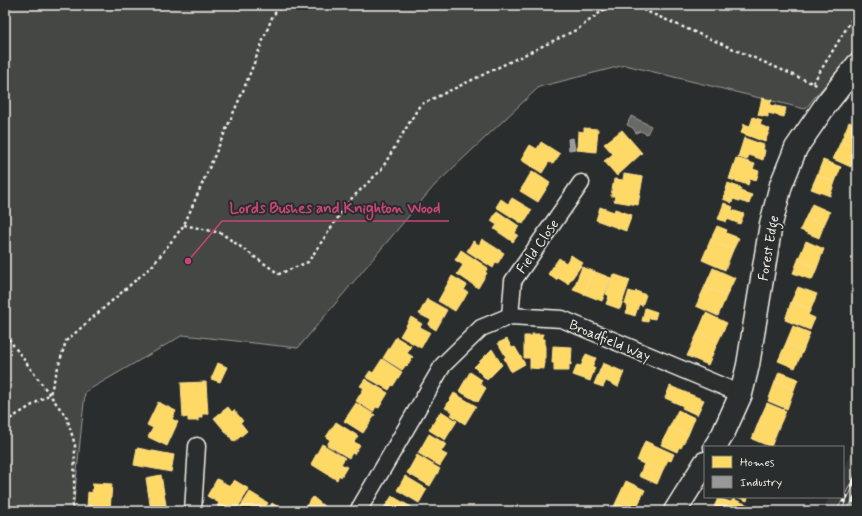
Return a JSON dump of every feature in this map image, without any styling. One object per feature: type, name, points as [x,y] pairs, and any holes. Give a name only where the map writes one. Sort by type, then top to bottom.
[{"type":"street","name":"Forest Edge","points":[[716,446],[723,434],[741,394],[748,365],[771,224],[781,185],[796,148],[827,103],[857,65]]},
{"type":"street","name":"Field Close","points":[[510,316],[513,281],[581,183]]},
{"type":"street","name":"Broadfield Way","points":[[358,511],[443,365],[481,328],[510,316],[562,319],[741,394]]},
{"type":"street","points":[[193,511],[197,446]]},
{"type":"street","points":[[675,511],[704,465]]},
{"type":"path","points":[[5,422],[50,394],[66,341],[153,265],[184,225],[243,91],[273,15],[284,5]]},
{"type":"path","points":[[184,225],[221,233],[279,274],[308,262],[350,200],[381,170],[420,105],[578,29],[610,5]]},
{"type":"path","points":[[632,5],[835,93]]},
{"type":"path","points":[[813,83],[857,11]]},
{"type":"path","points":[[5,334],[67,418],[75,445],[72,511]]},
{"type":"shaded area","points":[[5,5],[857,5],[857,47],[805,109],[625,65],[539,87],[434,186],[298,348],[183,335],[85,392],[73,511],[5,511]]},
{"type":"shaded area","points":[[631,116],[651,126],[647,134],[640,131],[636,133],[633,128],[627,125]]},
{"type":"shaded area","points":[[857,443],[857,511],[822,511],[828,498],[844,498],[844,468]]},
{"type":"building: Homes","points":[[762,98],[772,100],[770,105],[786,108],[784,117],[768,113],[768,117],[758,115]]},
{"type":"building: Homes","points":[[753,117],[762,120],[760,125],[770,129],[765,142],[741,133],[744,124],[750,126]]},
{"type":"building: Homes","points":[[849,122],[857,125],[857,149],[841,141]]},
{"type":"building: Homes","points":[[584,128],[598,129],[596,152],[577,150],[578,131],[584,132]]},
{"type":"building: Homes","points":[[622,130],[642,153],[617,176],[604,161],[613,154],[604,144]]},
{"type":"building: Homes","points":[[744,138],[764,145],[763,150],[765,150],[763,160],[749,155],[747,160],[738,157]]},
{"type":"building: Homes","points":[[841,141],[857,149],[857,154],[851,167],[833,159]]},
{"type":"building: Homes","points":[[541,142],[560,154],[553,164],[549,162],[542,173],[521,160],[530,145],[537,149]]},
{"type":"building: Homes","points":[[736,158],[755,164],[753,169],[759,171],[756,181],[750,179],[748,185],[729,179]]},
{"type":"building: Homes","points":[[823,160],[841,167],[835,182],[817,175]]},
{"type":"building: Homes","points":[[532,171],[550,183],[538,202],[520,191]]},
{"type":"building: Homes","points":[[624,174],[643,177],[638,205],[614,201],[615,196],[611,196],[614,179],[623,180]]},
{"type":"building: Homes","points":[[817,175],[835,182],[830,196],[811,189]]},
{"type":"building: Homes","points":[[728,183],[741,188],[740,191],[752,195],[749,204],[733,199],[732,203],[723,199]]},
{"type":"building: Homes","points":[[512,198],[532,210],[523,224],[496,207],[501,199],[508,204]]},
{"type":"building: Homes","points":[[724,203],[733,207],[732,210],[744,214],[740,224],[727,219],[726,222],[718,219]]},
{"type":"building: Homes","points":[[812,204],[830,212],[824,225],[806,217]]},
{"type":"building: Homes","points":[[600,207],[614,212],[615,209],[632,215],[626,231],[596,220]]},
{"type":"building: Homes","points":[[497,211],[519,226],[515,233],[518,235],[513,242],[494,229],[497,225],[491,221]]},
{"type":"building: Homes","points":[[806,217],[824,225],[819,238],[800,230]]},
{"type":"building: Homes","points":[[717,226],[727,230],[726,233],[739,238],[733,250],[710,241]]},
{"type":"building: Homes","points":[[482,239],[504,253],[493,268],[467,251],[473,241],[479,245]]},
{"type":"building: Homes","points":[[710,241],[733,250],[725,270],[702,260]]},
{"type":"building: Homes","points":[[806,241],[824,249],[817,268],[798,260]]},
{"type":"building: Homes","points":[[461,250],[488,268],[485,272],[487,273],[478,288],[457,274],[463,265],[455,260]]},
{"type":"building: Homes","points":[[571,255],[583,263],[568,284],[558,278],[556,280],[548,274],[559,258],[566,263]]},
{"type":"building: Homes","points":[[798,260],[817,268],[812,280],[793,273]]},
{"type":"building: Homes","points":[[582,267],[593,271],[584,294],[573,290]]},
{"type":"building: Homes","points":[[713,268],[735,278],[726,297],[705,286]]},
{"type":"building: Homes","points":[[593,271],[611,278],[602,301],[584,294]]},
{"type":"building: Homes","points":[[613,274],[630,280],[620,309],[606,304],[609,296],[606,294]]},
{"type":"building: Homes","points":[[452,276],[467,285],[464,290],[468,292],[455,311],[438,301]]},
{"type":"building: Homes","points":[[705,286],[726,297],[718,316],[696,306]]},
{"type":"building: Homes","points":[[798,287],[817,294],[811,309],[791,302]]},
{"type":"building: Homes","points":[[629,291],[635,293],[636,291],[646,295],[642,306],[639,304],[635,316],[626,313],[628,306],[625,304]]},
{"type":"building: Homes","points":[[427,299],[447,310],[436,330],[428,325],[431,320],[419,314]]},
{"type":"building: Homes","points":[[791,302],[811,309],[808,315],[815,318],[810,330],[785,320]]},
{"type":"building: Homes","points":[[645,308],[657,312],[655,319],[649,318],[648,322],[642,321]]},
{"type":"building: Homes","points":[[706,313],[727,323],[718,342],[698,332]]},
{"type":"building: Homes","points":[[411,317],[422,324],[420,327],[430,332],[421,348],[400,336]]},
{"type":"building: Homes","points":[[793,326],[810,333],[803,351],[786,343]]},
{"type":"building: Homes","points":[[698,332],[718,342],[708,365],[687,356]]},
{"type":"building: Homes","points":[[532,334],[543,334],[543,339],[545,339],[544,369],[530,368],[530,358],[524,358],[524,336],[532,336]]},
{"type":"building: Homes","points":[[396,337],[411,346],[407,353],[413,357],[407,366],[406,365],[402,370],[383,358]]},
{"type":"building: Homes","points":[[507,339],[512,348],[515,347],[525,364],[511,372],[504,358],[506,357],[498,343]]},
{"type":"building: Homes","points":[[786,343],[803,351],[795,368],[778,361]]},
{"type":"building: Homes","points":[[553,346],[572,347],[571,365],[569,364],[569,371],[554,371],[554,363],[552,363]]},
{"type":"building: Homes","points":[[492,349],[502,365],[487,380],[474,367]]},
{"type":"building: Homes","points":[[586,354],[596,358],[592,367],[595,368],[590,381],[573,375],[577,365],[581,366]]},
{"type":"building: Homes","points":[[382,359],[402,372],[389,390],[366,377],[370,371],[373,373]]},
{"type":"building: Homes","points":[[218,363],[227,367],[220,382],[211,379]]},
{"type":"building: Homes","points":[[603,363],[624,372],[618,387],[606,381],[603,387],[594,384]]},
{"type":"building: Homes","points":[[470,372],[482,380],[480,384],[486,388],[478,402],[459,391]]},
{"type":"building: Homes","points":[[779,372],[798,379],[794,390],[775,382]]},
{"type":"building: Homes","points":[[365,379],[388,393],[379,408],[376,407],[373,412],[356,401],[364,388],[360,386]]},
{"type":"building: Homes","points":[[206,382],[208,414],[202,414],[202,418],[198,418],[198,421],[188,421],[188,417],[183,418],[181,383]]},
{"type":"building: Homes","points":[[775,382],[794,390],[787,409],[768,401]]},
{"type":"building: Homes","points":[[670,386],[704,400],[697,415],[682,408],[683,406],[665,398]]},
{"type":"building: Homes","points":[[454,393],[476,406],[465,424],[451,415],[453,412],[445,408]]},
{"type":"building: Homes","points":[[158,402],[176,411],[172,419],[178,422],[167,446],[148,437],[153,428],[147,425]]},
{"type":"building: Homes","points":[[356,403],[375,415],[363,433],[344,421]]},
{"type":"building: Homes","points":[[767,403],[786,411],[778,429],[759,421]]},
{"type":"building: Homes","points":[[228,407],[232,412],[234,410],[243,421],[240,422],[247,431],[234,442],[214,418]]},
{"type":"building: Homes","points":[[678,410],[695,418],[688,435],[670,426]]},
{"type":"building: Homes","points":[[441,411],[457,421],[445,440],[429,430]]},
{"type":"building: Homes","points":[[759,421],[778,429],[771,446],[752,439]]},
{"type":"building: Homes","points":[[336,422],[358,436],[354,442],[360,445],[354,454],[352,453],[349,458],[327,445],[330,440],[326,437]]},
{"type":"building: Homes","points":[[670,426],[688,435],[677,452],[661,445]]},
{"type":"building: Homes","points":[[429,434],[446,444],[441,452],[447,455],[440,466],[418,453]]},
{"type":"building: Homes","points":[[645,441],[674,454],[671,461],[668,460],[662,472],[637,461]]},
{"type":"building: Homes","points":[[322,444],[345,458],[341,464],[347,467],[341,477],[339,475],[337,480],[311,464]]},
{"type":"building: Homes","points":[[137,448],[174,455],[171,472],[134,465]]},
{"type":"building: Homes","points":[[417,455],[440,469],[430,486],[407,473]]},
{"type":"building: Homes","points":[[644,464],[662,472],[657,484],[639,476]]},
{"type":"building: Homes","points":[[161,475],[167,511],[151,511],[146,478]]},
{"type":"building: Homes","points":[[405,476],[427,489],[419,503],[397,490]]},
{"type":"building: Homes","points":[[217,479],[230,486],[234,480],[249,489],[237,509],[230,505],[225,511],[217,506],[219,503],[207,496]]},
{"type":"building: Homes","points":[[626,481],[645,490],[637,507],[618,498]]},
{"type":"building: Homes","points":[[93,483],[112,484],[110,511],[95,511],[95,508],[87,507],[88,492],[92,493]]},
{"type":"building: Homes","points":[[250,492],[268,503],[263,511],[238,511]]},
{"type":"building: Homes","points":[[392,496],[413,508],[411,511],[382,511]]},
{"type":"building: Homes","points":[[313,497],[325,507],[322,511],[302,511]]},
{"type":"building: Homes","points":[[618,498],[637,507],[635,511],[612,511]]},
{"type":"building: Homes","points":[[718,498],[731,502],[733,499],[748,505],[746,511],[726,511],[714,507]]},
{"type":"building: Homes","points":[[740,498],[748,498],[747,501]]},
{"type":"building: Homes","points":[[272,503],[284,511],[267,511]]},
{"type":"building: Industry","points":[[573,138],[575,149],[569,150],[568,139]]},
{"type":"railway","points":[[839,511],[857,475]]},
{"type":"railway","points":[[849,511],[857,495]]},
{"type":"place","name":"Lords Bushes and Knighton Wood","points":[[188,261]]}]
